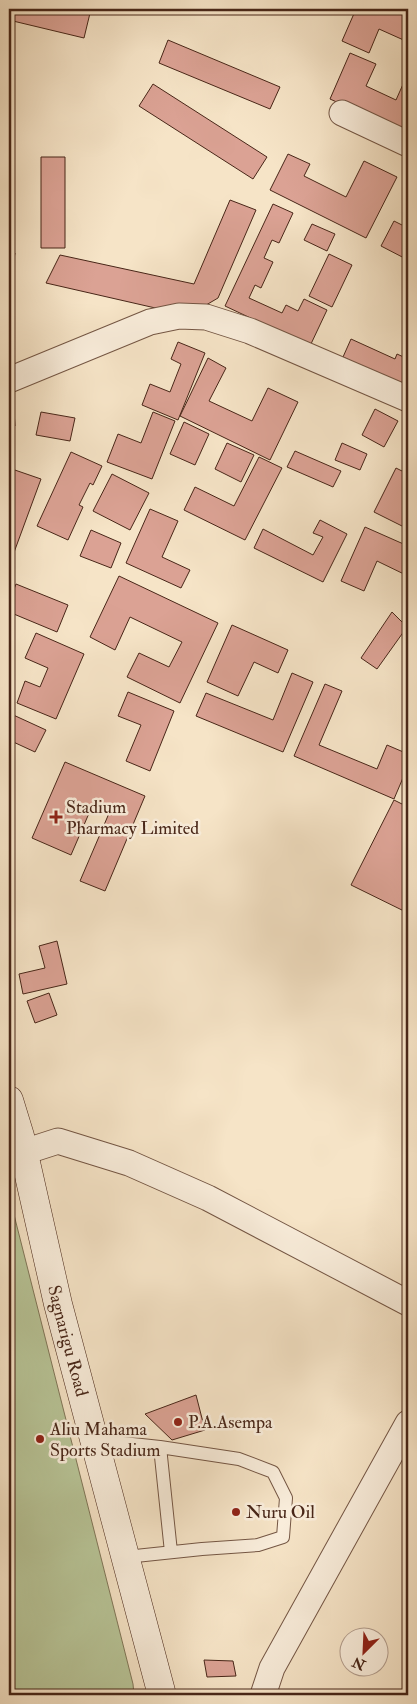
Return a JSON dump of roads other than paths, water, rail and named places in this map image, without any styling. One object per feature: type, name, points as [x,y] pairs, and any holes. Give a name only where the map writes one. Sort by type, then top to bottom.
[{"type":"main road","name":"Sagnarigu Road","points":[[9,1100],[16,1153],[95,1440],[162,1695]]},
{"type":"street","points":[[342,113],[408,144]]},
{"type":"street","points":[[9,380],[150,322],[179,316],[206,317],[250,331],[408,399]]},
{"type":"street","points":[[16,1153],[58,1141],[129,1164],[208,1198],[408,1303]]},
{"type":"street","points":[[263,1695],[272,1668],[408,1423]]},
{"type":"lane","points":[[95,1440],[160,1447],[238,1459],[273,1472],[286,1498],[283,1537],[258,1545],[126,1557]]},
{"type":"lane","points":[[160,1447],[171,1552]]},
{"type":"place","name":"Stadium Pharmacy Limited","points":[[56,817]]},
{"type":"place","name":"P.A.Asempa","points":[[178,1422]]},
{"type":"place","name":"Aliu Mahama Sports Stadium","points":[[40,1439]]},
{"type":"place","name":"Nuru Oil","points":[[236,1512]]}]
